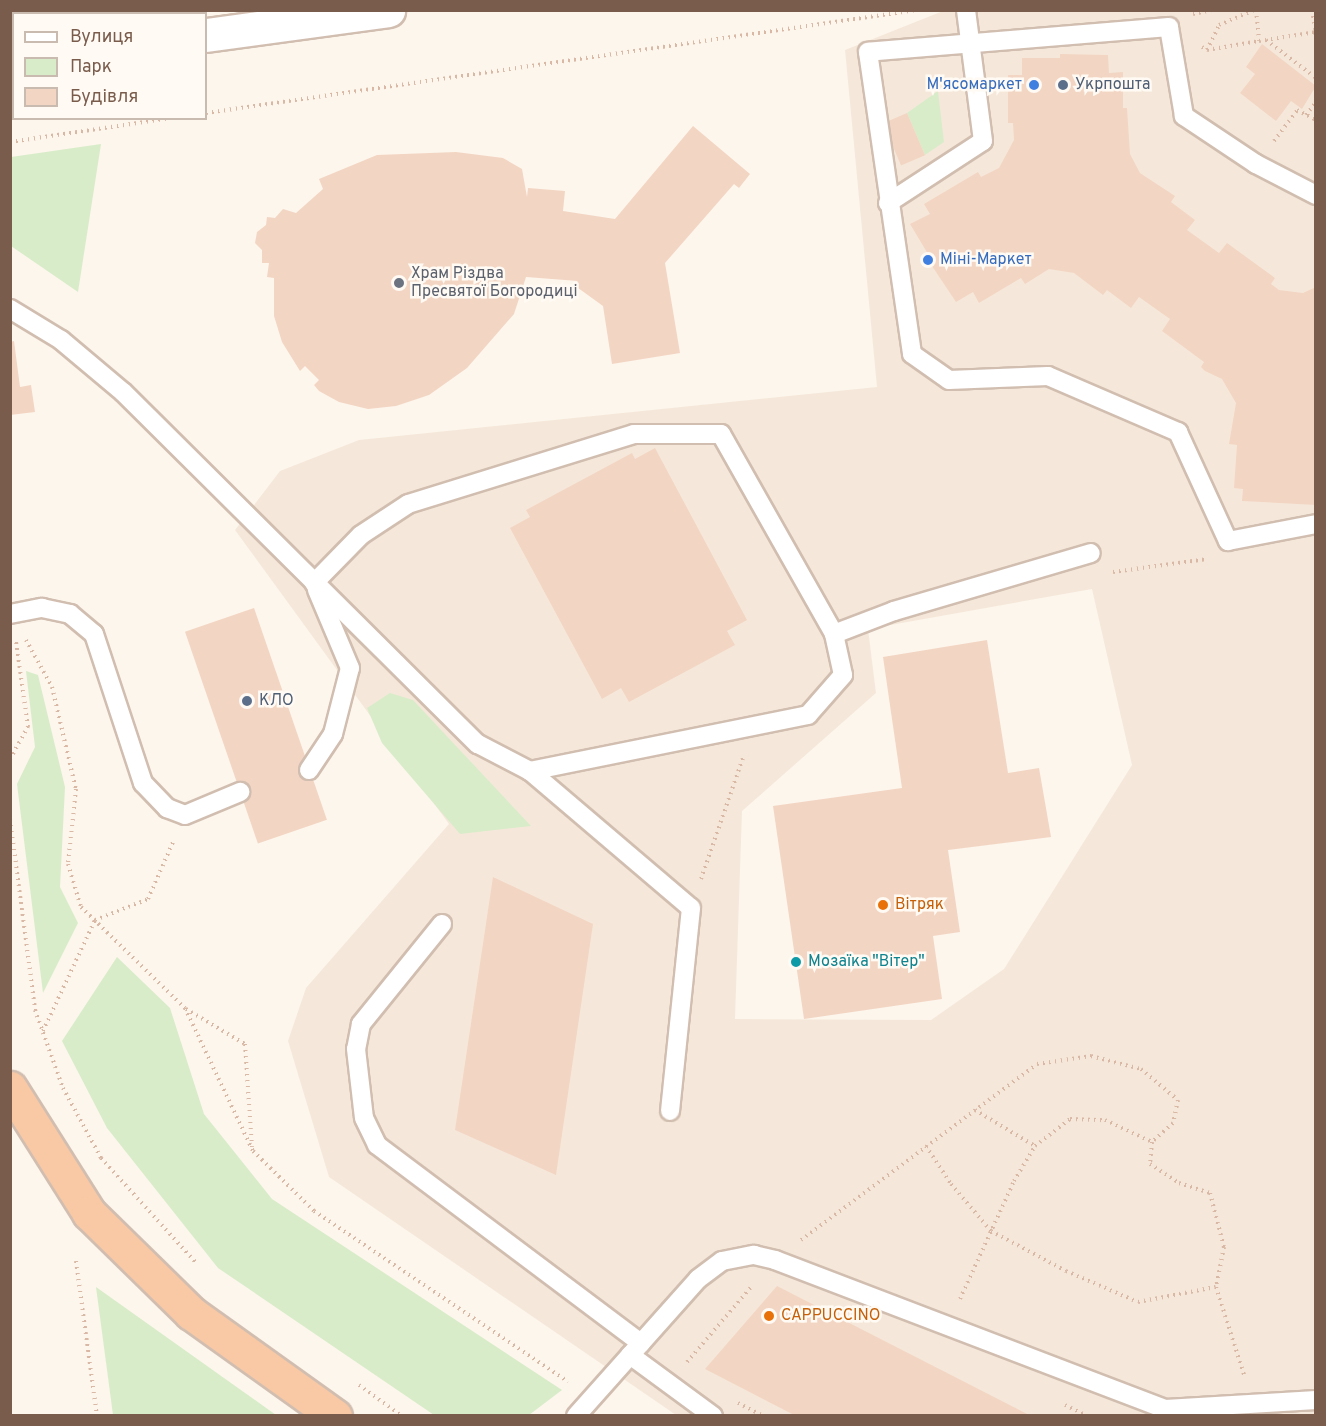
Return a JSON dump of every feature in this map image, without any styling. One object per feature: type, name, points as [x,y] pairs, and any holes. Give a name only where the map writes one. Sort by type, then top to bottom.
[{"type":"highway","points":[[10,1088],[89,1213],[191,1312],[334,1416]]},
{"type":"street","points":[[207,35],[388,10]]},
{"type":"lane","points":[[888,203],[983,141],[966,10]]},
{"type":"lane","points":[[1316,195],[1256,164],[1184,116],[1169,27],[868,52],[888,203],[912,354],[949,380],[1048,376],[1178,432],[1228,541],[1316,524]]},
{"type":"lane","points":[[10,309],[61,340],[123,392],[478,744],[530,771],[691,908],[670,1111]]},
{"type":"lane","points":[[314,583],[361,535],[408,504],[634,434],[721,434],[834,634],[843,675],[825,699],[808,715],[530,771]]},
{"type":"lane","points":[[834,634],[894,610],[1091,553]]},
{"type":"lane","points":[[309,770],[333,734],[350,668],[314,583]]},
{"type":"lane","points":[[11,614],[42,608],[70,614],[94,634],[143,783],[167,808],[185,815],[240,792]]},
{"type":"lane","points":[[442,924],[361,1024],[356,1049],[364,1118],[377,1145],[636,1349],[713,1416]]},
{"type":"lane","points":[[576,1416],[698,1279],[722,1261],[753,1255],[775,1260],[1166,1409],[1316,1400]]},
{"type":"path","points":[[207,113],[917,10]]},
{"type":"path","points":[[1207,50],[1220,25],[1233,16],[1255,10],[1259,41]]},
{"type":"path","points":[[1193,43],[1207,50],[1316,32],[1312,10]]},
{"type":"path","points":[[1266,39],[1316,78]]},
{"type":"path","points":[[1306,115],[1316,102]]},
{"type":"path","points":[[1256,164],[1297,110],[1316,120]]},
{"type":"path","points":[[10,142],[158,120]]},
{"type":"path","points":[[1091,553],[1104,574],[1211,559]]},
{"type":"path","points":[[10,759],[28,727],[11,614]]},
{"type":"path","points":[[11,614],[52,687],[76,789],[69,864],[81,907],[185,1008],[245,1044],[253,1150]]},
{"type":"path","points":[[691,908],[753,727]]},
{"type":"path","points":[[43,1032],[95,920],[147,899],[185,815]]},
{"type":"path","points":[[10,819],[35,1010],[63,1088],[102,1158],[201,1268]]},
{"type":"path","points":[[185,1008],[253,1150],[314,1211],[592,1398]]},
{"type":"path","points":[[679,1372],[775,1260],[1037,1064],[1091,1056],[1141,1069],[1178,1100],[1173,1123],[1152,1142],[1150,1164],[1179,1183],[1210,1193],[1224,1247],[1216,1287],[1253,1404]]},
{"type":"path","points":[[975,1110],[1035,1146]]},
{"type":"path","points":[[948,1326],[991,1231],[1035,1146],[1070,1119],[1105,1120],[1152,1142]]},
{"type":"path","points":[[926,1146],[951,1184],[991,1231],[1066,1271],[1138,1302],[1216,1287]]},
{"type":"path","points":[[76,1261],[97,1416]]},
{"type":"path","points":[[353,1381],[402,1416]]},
{"type":"path","points":[[731,1399],[763,1416]]},
{"type":"shaded area","points":[[943,11],[1315,11],[1315,1415],[676,1415],[329,1177],[288,1041],[306,988],[449,824],[235,530],[280,471],[359,440],[877,387],[845,50]],"holes":[[[1092,589],[1132,765],[1004,969],[931,1020],[735,1019],[742,811],[876,693],[868,629]]]},
{"type":"green space","points":[[938,91],[944,142],[925,155],[907,113]]},
{"type":"green space","points":[[101,144],[78,292],[11,246],[11,157]]},
{"type":"green space","points":[[26,671],[38,675],[65,787],[60,887],[78,923],[43,993],[17,784],[35,747]]},
{"type":"green space","points":[[390,693],[413,700],[531,826],[460,834],[382,743],[367,708]]},
{"type":"green space","points":[[117,957],[170,1008],[204,1114],[272,1199],[562,1390],[529,1415],[434,1415],[218,1268],[107,1128],[62,1041]]},
{"type":"green space","points":[[96,1287],[276,1415],[113,1415]]},
{"type":"building","points":[[1262,44],[1316,86],[1302,109],[1291,101],[1276,121],[1240,93],[1255,74],[1246,67]]},
{"type":"building","points":[[1060,54],[1108,55],[1109,73],[1123,72],[1123,108],[1127,108],[1130,154],[1140,173],[1175,196],[1171,202],[1195,220],[1187,230],[1219,253],[1227,243],[1275,278],[1271,284],[1279,290],[1303,293],[1316,287],[1316,505],[1242,501],[1243,489],[1234,488],[1237,445],[1229,444],[1236,403],[1222,379],[1205,371],[1201,367],[1204,362],[1162,331],[1170,319],[1139,297],[1131,308],[1107,290],[1103,295],[1074,273],[1049,269],[1025,284],[1021,278],[979,303],[973,292],[956,302],[928,260],[931,259],[910,224],[930,214],[924,204],[978,172],[981,177],[999,168],[1014,140],[1013,123],[1008,123],[1008,75],[1022,75],[1022,58],[1060,58]]},
{"type":"building","points":[[907,113],[925,155],[901,166],[883,123]]},
{"type":"building","name":"Храм Різдва Пресвятої Богородиці","points":[[693,126],[750,174],[739,188],[734,184],[665,263],[680,353],[612,364],[603,306],[574,285],[578,281],[526,277],[514,314],[467,368],[429,395],[396,406],[368,409],[339,402],[319,391],[314,385],[319,380],[305,366],[300,371],[282,342],[274,316],[274,278],[267,277],[269,263],[262,263],[262,250],[255,243],[257,232],[266,225],[267,217],[275,218],[283,209],[296,213],[323,189],[319,179],[377,155],[456,152],[503,158],[522,169],[527,197],[528,188],[565,191],[563,211],[615,219]]},
{"type":"building","points":[[14,341],[20,387],[31,385],[35,412],[10,415],[10,342]]},
{"type":"building","points":[[655,448],[747,620],[727,631],[735,645],[629,702],[621,688],[602,699],[510,528],[530,517],[526,510],[632,453],[635,459]]},
{"type":"building","name":"КЛО","points":[[254,608],[327,820],[258,844],[185,632]]},
{"type":"building","points":[[987,640],[1008,773],[1039,768],[1051,837],[948,850],[960,932],[933,936],[942,999],[804,1019],[773,806],[902,788],[883,657]]},
{"type":"building","points":[[493,877],[593,924],[556,1175],[455,1130]]},
{"type":"building","points":[[777,1286],[1031,1416],[796,1416],[705,1369]]},
{"type":"place","name":"М'ясомаркет","points":[[1034,85]]},
{"type":"place","name":"Укрпошта","points":[[1063,85]]},
{"type":"place","name":"Міні-Маркет","points":[[928,260]]},
{"type":"place","name":"Храм Різдва Пресвятої Богородиці","points":[[399,283]]},
{"type":"place","name":"КЛО","points":[[247,701]]},
{"type":"place","name":"Вітряк","points":[[883,905]]},
{"type":"place","name":"Мозаїка \"Вітер\"","points":[[796,962]]},
{"type":"place","name":"CAPPUCCINO","points":[[769,1316]]}]
